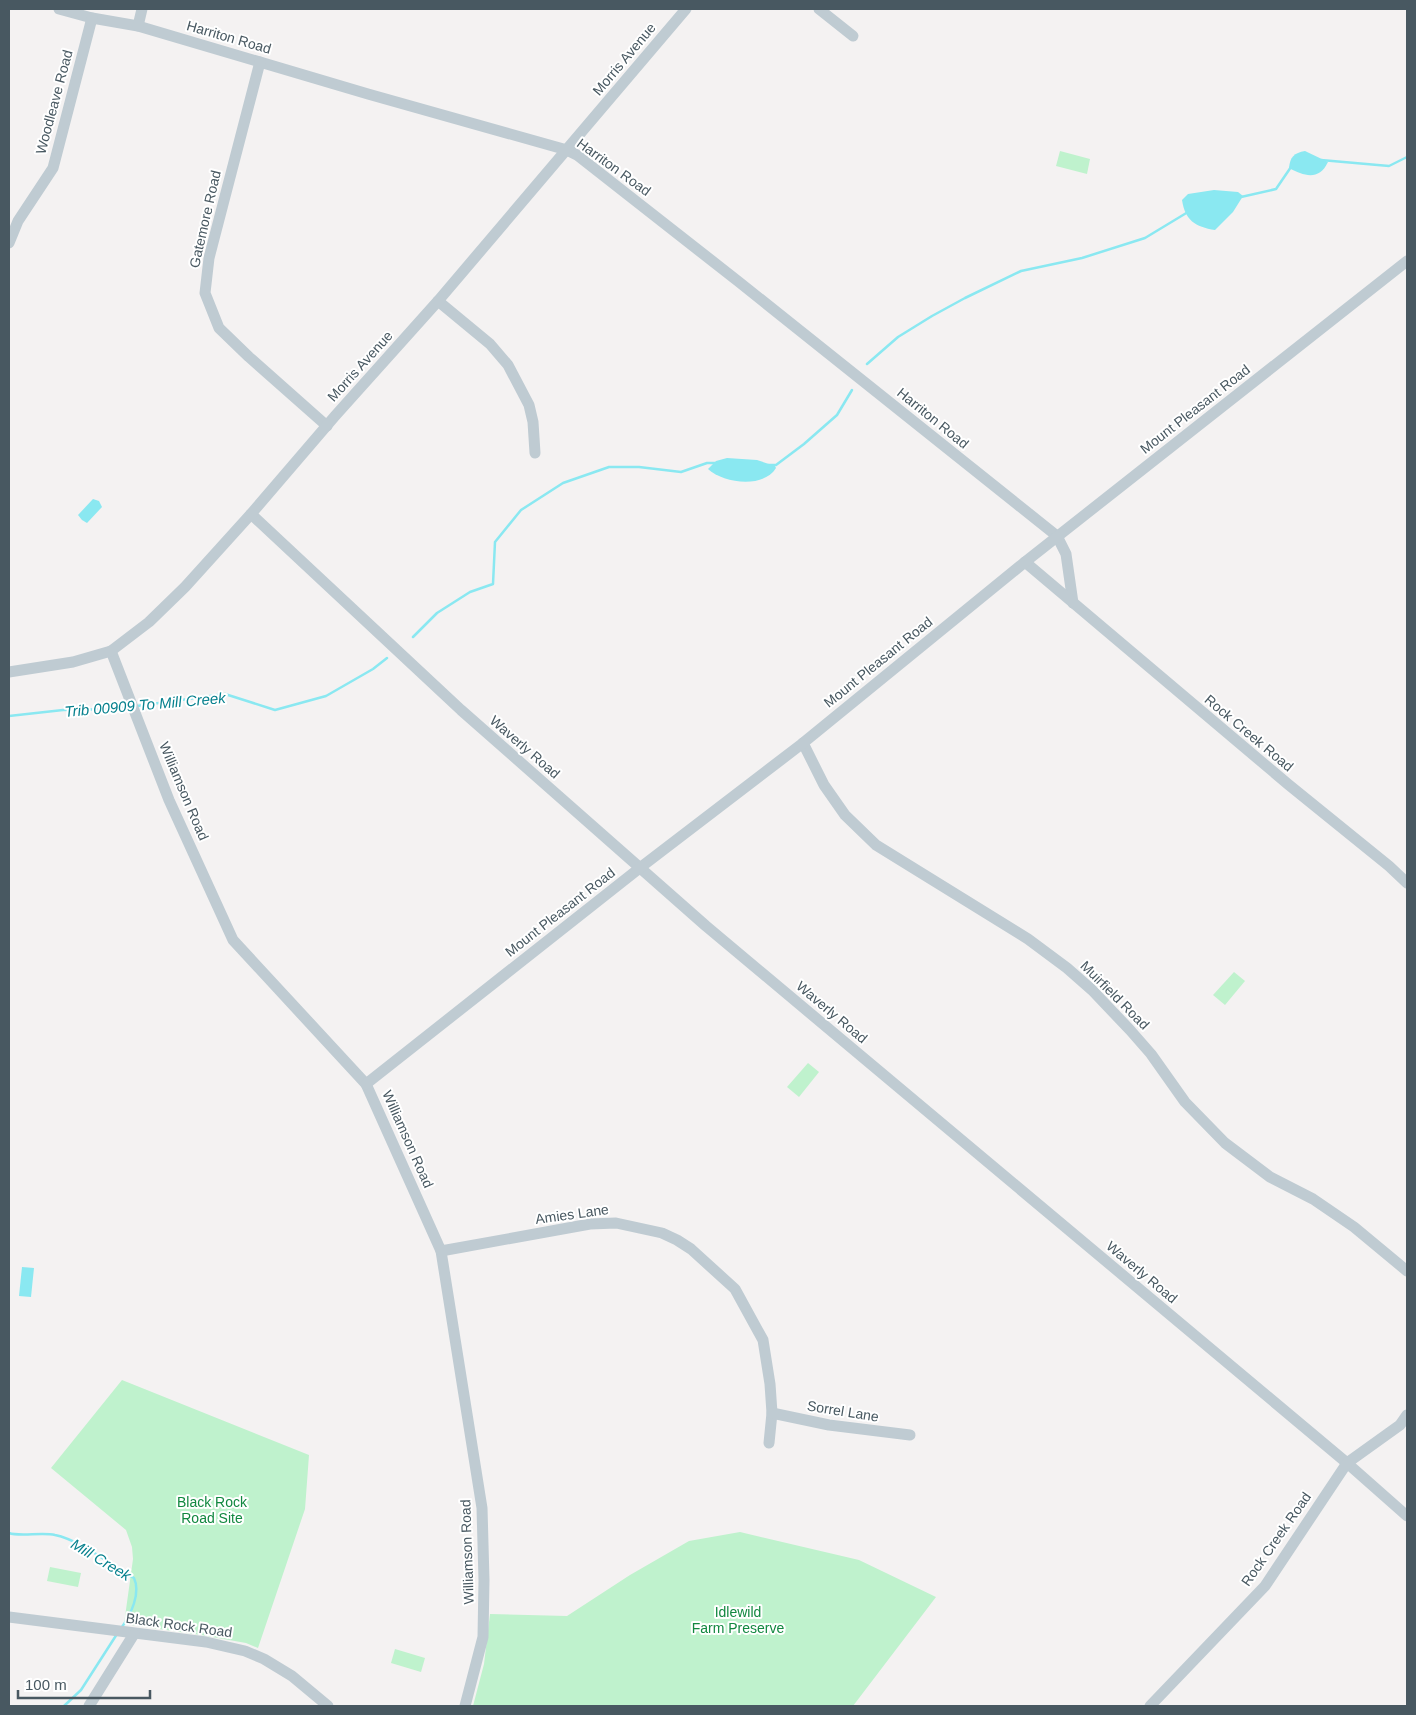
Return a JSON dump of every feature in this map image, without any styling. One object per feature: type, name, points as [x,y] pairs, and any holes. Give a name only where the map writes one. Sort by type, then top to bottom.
[{"type":"street","name":"Harriton Road","points":[[59,9],[92,18],[138,26],[471,124],[567,150],[577,155],[1057,536]]},
{"type":"street","points":[[138,26],[142,9]]},
{"type":"street","name":"Morris Avenue","points":[[9,672],[74,662],[111,651],[149,622],[252,514],[438,301],[686,9]]},
{"type":"street","points":[[819,9],[853,36]]},
{"type":"street","name":"Woodleave Road","points":[[9,243],[18,221],[53,168],[92,18]]},
{"type":"street","name":"Gatemore Road","points":[[260,62],[209,258],[205,293],[220,328],[249,357],[327,426]]},
{"type":"street","name":"Mount Pleasant Road","points":[[366,1084],[641,867],[803,743],[1057,536],[1407,261]]},
{"type":"street","points":[[438,301],[490,344],[508,365],[529,405],[533,422],[535,452]]},
{"type":"street","name":"Waverly Road","points":[[252,514],[461,710],[714,932],[1347,1463],[1407,1516]]},
{"type":"street","points":[[1057,536],[1066,554],[1073,603]]},
{"type":"street","name":"Rock Creek Road","points":[[1025,562],[1284,782],[1389,866],[1407,884]]},
{"type":"street","name":"Williamson Road","points":[[111,651],[169,800],[233,940],[366,1084],[441,1251],[482,1508],[483,1637],[465,1706]]},
{"type":"street","name":"Muirfield Road","points":[[803,743],[824,785],[845,815],[876,845],[1028,939],[1067,968],[1092,990],[1130,1030],[1151,1054],[1185,1102],[1225,1143],[1270,1177],[1313,1199],[1354,1227],[1407,1271]]},
{"type":"street","name":"Amies Lane","points":[[441,1251],[603,1223],[632,1225],[662,1233],[677,1240],[704,1259],[735,1289],[764,1340],[772,1414],[769,1443]]},
{"type":"street","name":"Sorrel Lane","points":[[772,1414],[829,1425],[910,1435]]},
{"type":"street","name":"Rock Creek Road","points":[[1150,1706],[1265,1586],[1347,1463],[1400,1425],[1407,1415]]},
{"type":"street","name":"Black Rock Road","points":[[9,1617],[206,1642],[245,1651],[264,1659],[286,1672],[328,1706]]},
{"type":"street","points":[[88,1706],[124,1633]]},
{"type":"green space","points":[[1060,151],[1090,159],[1087,174],[1056,166]]},
{"type":"green space","points":[[1234,972],[1245,981],[1225,1005],[1213,995]]},
{"type":"green space","points":[[808,1063],[819,1072],[799,1097],[787,1087]]},
{"type":"green space","name":"Black Rock Road Site","points":[[122,1380],[309,1455],[305,1509],[258,1648],[246,1643],[124,1624],[133,1559],[132,1547],[126,1530],[51,1468]]},
{"type":"green space","name":"Idlewild Farm Preserve","points":[[740,1532],[859,1560],[936,1597],[853,1706],[473,1706],[484,1664],[490,1614],[567,1616],[630,1575],[689,1541]]},
{"type":"green space","points":[[50,1567],[81,1573],[78,1587],[47,1581]]},
{"type":"green space","points":[[395,1649],[425,1658],[421,1672],[391,1663]]},
{"type":"water","points":[[1305,151],[1328,162],[1320,172],[1306,175],[1289,168],[1293,156]]},
{"type":"water","points":[[1214,190],[1238,192],[1243,196],[1233,212],[1215,230],[1202,227],[1192,221],[1183,207],[1182,200],[1188,194]]},
{"type":"water","points":[[727,458],[757,460],[776,468],[770,475],[762,479],[743,482],[723,478],[708,469],[716,461]]},
{"type":"water","points":[[93,499],[99,501],[102,507],[87,523],[78,515]]},
{"type":"water","points":[[22,1267],[34,1268],[31,1297],[19,1296]]},
{"type":"waterway","name":"Trib 00909 To Mill Creek","points":[[1321,160],[1389,166],[1407,157]]},
{"type":"waterway","name":"Trib 00909 To Mill Creek","points":[[1241,197],[1276,189],[1291,167]]},
{"type":"waterway","name":"Trib 00909 To Mill Creek","points":[[867,364],[898,337],[932,316],[1021,271],[1082,258],[1145,238],[1188,212]]},
{"type":"waterway","name":"Trib 00909 To Mill Creek","points":[[768,465],[776,465],[804,444],[837,415],[852,390]]},
{"type":"waterway","name":"Trib 00909 To Mill Creek","points":[[413,637],[437,613],[470,592],[493,584],[495,542],[521,510],[563,483],[609,467],[639,467],[681,472],[707,463],[715,463]]},
{"type":"waterway","name":"Trib 00909 To Mill Creek","points":[[137,706],[225,694],[275,710],[326,696],[373,669],[387,658]]},
{"type":"waterway","name":"Trib 00909 To Mill Creek","points":[[9,716],[63,710],[129,707]]},
{"type":"waterway","name":"Mill Creek","points":[[9,1533],[19,1535],[50,1534],[65,1538],[85,1547],[134,1578],[136,1597],[132,1610],[122,1627]]},
{"type":"waterway","name":"Mill Creek","points":[[64,1706],[81,1690],[117,1634]]}]
